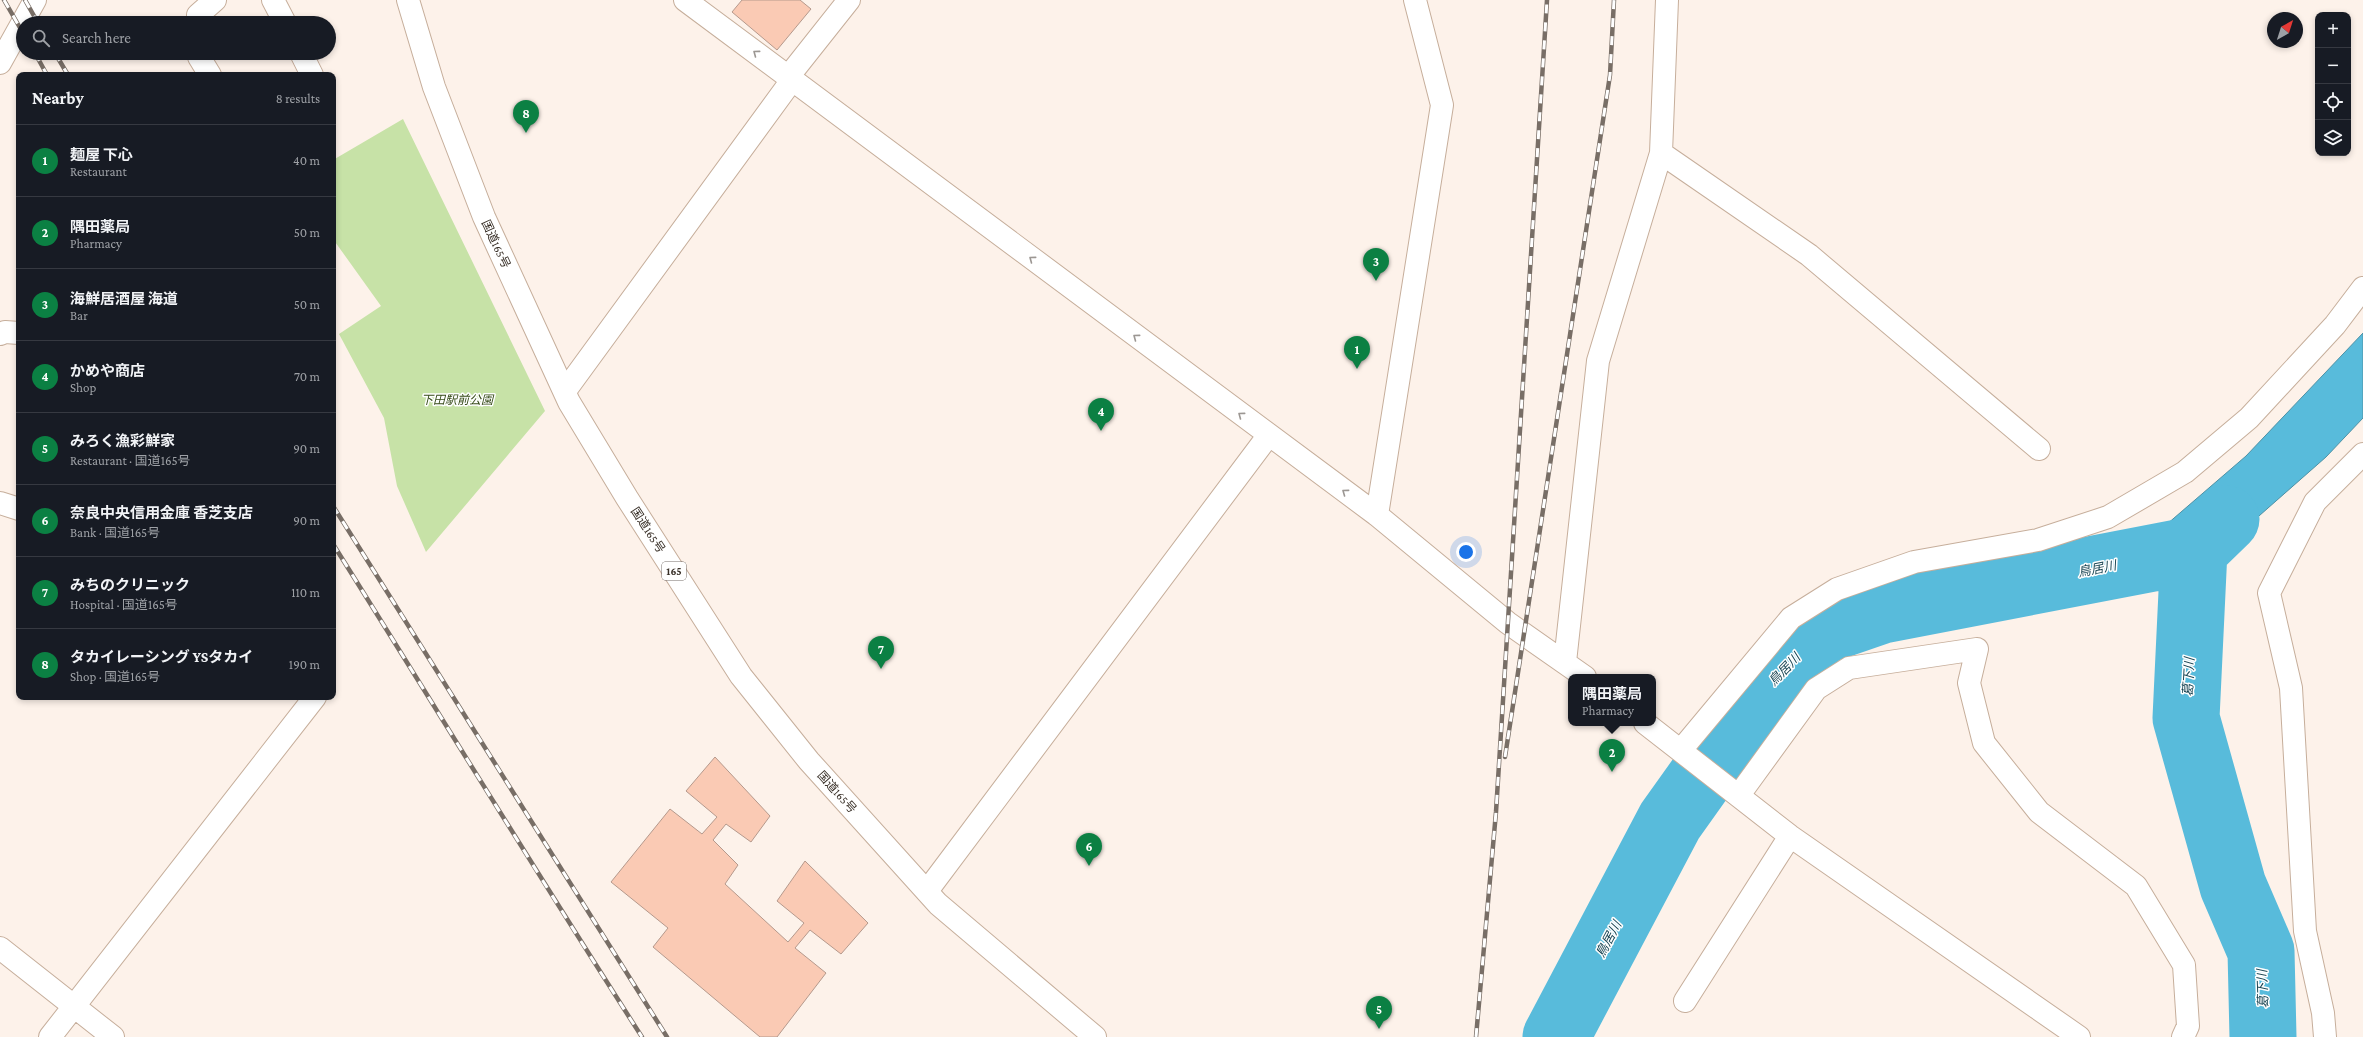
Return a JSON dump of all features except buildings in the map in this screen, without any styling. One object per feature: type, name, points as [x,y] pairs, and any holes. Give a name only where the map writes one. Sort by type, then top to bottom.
[{"type":"main road","points":[[26,16],[35,0]]},
{"type":"main road","points":[[198,16],[215,0]]},
{"type":"main road","points":[[273,0],[281,16]]},
{"type":"main road","name":"国道165号","points":[[408,0],[434,87],[484,217],[564,391],[627,498],[741,676],[809,761],[938,904],[1095,1037]]},
{"type":"main road","points":[[684,0],[1268,436],[1377,515],[1508,623],[1581,674]]},
{"type":"main road","points":[[564,391],[849,0]]},
{"type":"main road","points":[[1377,515],[1442,105],[1414,0]]},
{"type":"main road","points":[[1565,662],[1598,361],[1661,153],[1667,0]]},
{"type":"main road","points":[[0,63],[16,34]]},
{"type":"main road","points":[[201,60],[208,72]]},
{"type":"main road","points":[[304,60],[310,72]]},
{"type":"main road","points":[[1661,153],[1809,255],[2039,449]]},
{"type":"main road","points":[[1681,750],[1791,618],[1837,589],[1914,562],[2038,540],[2108,517],[2185,472],[2249,418],[2335,326],[2363,288]]},
{"type":"main road","points":[[0,334],[5,332],[16,333]]},
{"type":"main road","points":[[926,891],[1268,436]]},
{"type":"main road","points":[[2325,1037],[2323,1013],[2305,931],[2291,688],[2268,593],[2315,502],[2363,454]]},
{"type":"main road","points":[[0,503],[16,508]]},
{"type":"main road","points":[[1739,795],[1816,689],[1849,668],[1977,649],[1969,683],[1984,743],[2039,812],[2136,886],[2184,965],[2188,1026],[2183,1037]]},
{"type":"main road","points":[[50,1037],[313,700]]},
{"type":"main road","points":[[1649,726],[1790,836],[2079,1037]]},
{"type":"main road","points":[[1685,1001],[1790,836]]},
{"type":"main road","points":[[0,948],[113,1037]]},
{"type":"green space","name":"下田駅前公園","points":[[403,119],[545,411],[426,552],[397,486],[384,418],[339,334],[381,306],[336,243],[336,158]]},
{"type":"water","points":[[2363,333],[2363,418],[2326,457],[2226,545],[2209,586],[2158,577],[2159,531],[2246,456]]},
{"type":"waterway","name":"葛下川","points":[[2226,519],[2194,550],[2186,718],[2233,886],[2261,951],[2263,1037]]},
{"type":"waterway","name":"鳥居川","points":[[1556,1037],[1670,821],[1764,689],[1821,631],[1882,610],[2194,550]]},
{"type":"railway","points":[[4,0],[16,21]]},
{"type":"railway","points":[[25,0],[34,16]]},
{"type":"railway","points":[[1476,1037],[1496,812],[1547,0]]},
{"type":"railway","points":[[1505,757],[1610,75],[1614,0]]},
{"type":"railway","points":[[39,60],[45,72]]},
{"type":"railway","points":[[59,60],[66,72]]},
{"type":"railway","points":[[336,511],[667,1037]]},
{"type":"railway","points":[[336,549],[525,853],[642,1037]]},
{"type":"place","name":"タカイレーシング YSタカイ","points":[[526,133]]},
{"type":"place","name":"海鮮居酒屋 海道","points":[[1376,281]]},
{"type":"place","name":"麺屋 下心","points":[[1357,369]]},
{"type":"place","name":"かめや商店","points":[[1101,431]]},
{"type":"place","name":"みちのクリニック","points":[[881,669]]},
{"type":"place","name":"隅田薬局","points":[[1612,772]]},
{"type":"place","name":"奈良中央信用金庫 香芝支店","points":[[1089,866]]},
{"type":"place","name":"みろく漁彩鮮家","points":[[1379,1029]]}]
